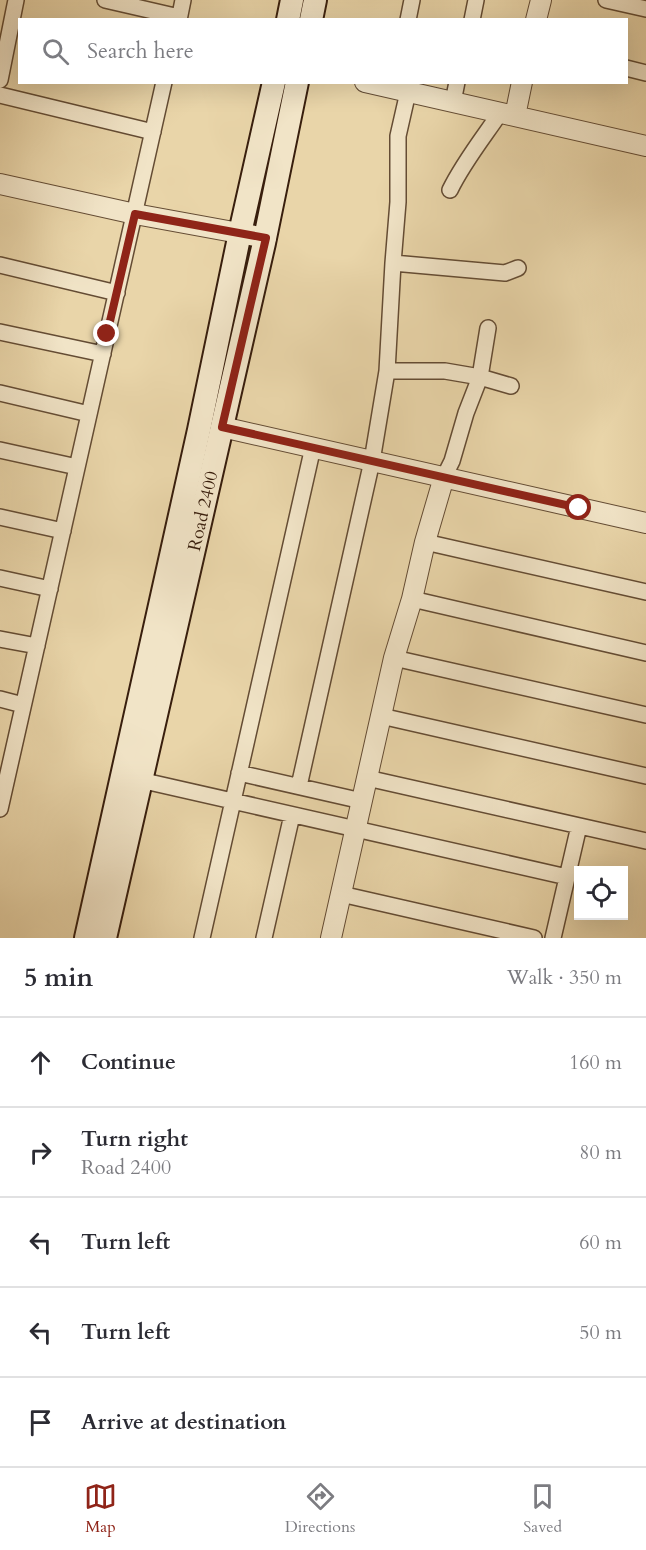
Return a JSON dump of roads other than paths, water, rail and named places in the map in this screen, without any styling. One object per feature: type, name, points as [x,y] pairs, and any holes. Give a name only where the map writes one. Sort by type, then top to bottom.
[{"type":"main road","points":[[288,18],[292,0]]},
{"type":"main road","points":[[311,18],[315,0]]},
{"type":"main road","name":"Road 2400","points":[[86,938],[274,84]]},
{"type":"main road","name":"Road 2400","points":[[105,938],[266,238],[297,84]]},
{"type":"street","points":[[0,80],[16,0]]},
{"type":"street","points":[[105,0],[179,18],[183,0]]},
{"type":"street","points":[[408,18],[412,0]]},
{"type":"street","points":[[472,18],[476,0]]},
{"type":"street","points":[[536,18],[541,0]]},
{"type":"street","points":[[606,0],[646,9]]},
{"type":"street","points":[[628,68],[646,73]]},
{"type":"street","points":[[0,809],[5,762],[23,705],[37,646],[164,84]]},
{"type":"street","points":[[376,84],[646,146]]},
{"type":"street","points":[[453,102],[457,84]]},
{"type":"street","points":[[450,190],[459,171],[507,115],[521,84]]},
{"type":"street","points":[[299,786],[372,461],[387,371],[398,202],[398,88]]},
{"type":"street","points":[[0,95],[153,132]]},
{"type":"street","points":[[0,184],[135,214],[266,238]]},
{"type":"street","points":[[393,263],[505,273],[518,268]]},
{"type":"street","points":[[0,265],[117,293]]},
{"type":"street","points":[[331,938],[394,658],[444,477],[452,461],[466,413],[480,377],[488,328]]},
{"type":"street","points":[[0,332],[103,354]]},
{"type":"street","points":[[387,371],[445,372],[480,377],[512,386]]},
{"type":"street","points":[[0,393],[89,414]]},
{"type":"street","points":[[222,427],[646,523]]},
{"type":"street","points":[[202,938],[313,447]]},
{"type":"street","points":[[0,450],[77,467]]},
{"type":"street","points":[[0,517],[63,531]]},
{"type":"street","points":[[425,542],[646,592]]},
{"type":"street","points":[[0,578],[50,589]]},
{"type":"street","points":[[412,599],[646,653]]},
{"type":"street","points":[[0,639],[37,646]]},
{"type":"street","points":[[394,658],[646,715]]},
{"type":"street","points":[[0,699],[23,705]]},
{"type":"street","points":[[381,716],[646,776]]},
{"type":"street","points":[[239,773],[362,801]]},
{"type":"street","points":[[367,778],[646,841]]},
{"type":"street","points":[[140,780],[567,877]]},
{"type":"street","points":[[264,938],[292,815]]},
{"type":"street","points":[[553,938],[579,826]]},
{"type":"street","points":[[341,894],[534,938]]}]
